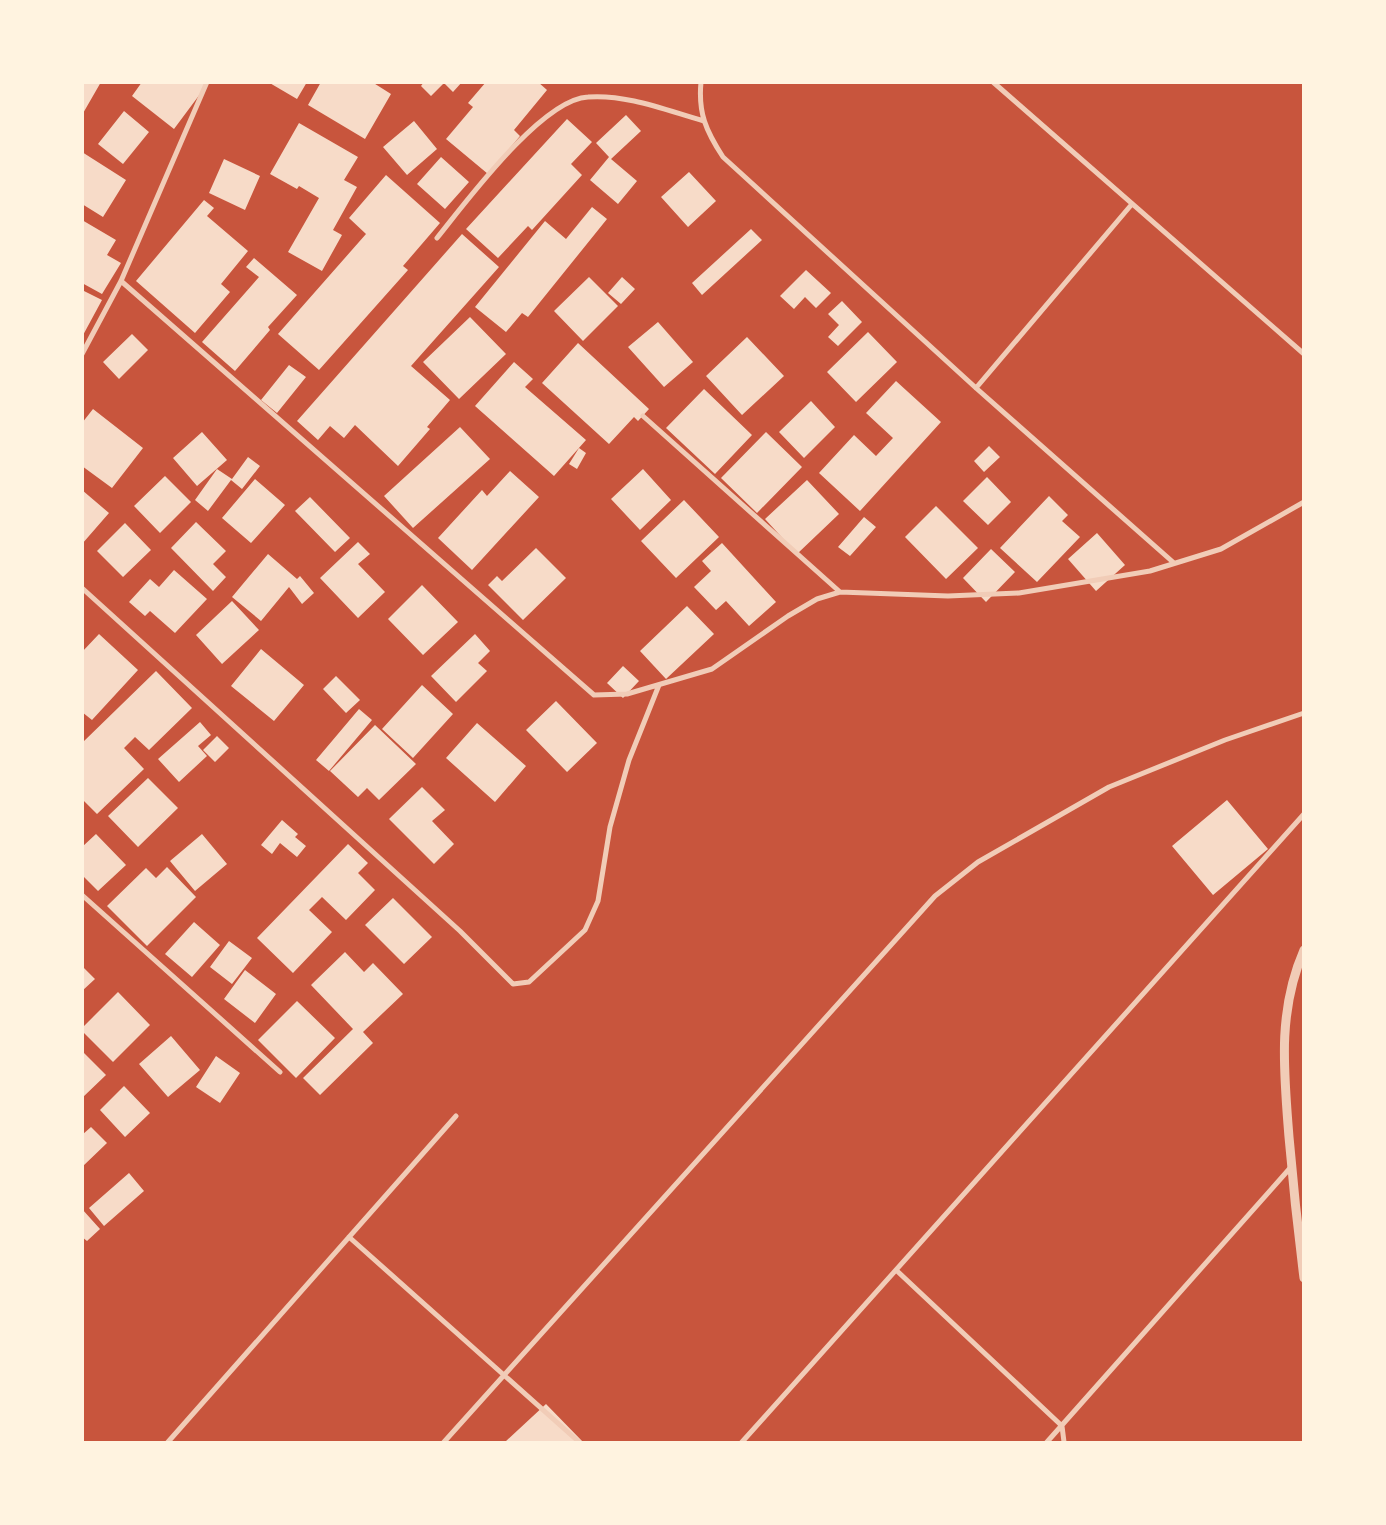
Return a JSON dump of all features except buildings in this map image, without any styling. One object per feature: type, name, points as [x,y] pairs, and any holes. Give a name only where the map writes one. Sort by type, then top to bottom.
[{"type":"street","points":[[82,354],[121,281],[207,82]]},
{"type":"street","points":[[701,82],[699,104],[709,136],[723,157],[976,388],[1174,563]]},
{"type":"street","points":[[993,82],[1304,354]]},
{"type":"street","points":[[437,238],[507,152],[554,111],[587,96],[626,100],[704,121]]},
{"type":"street","points":[[976,388],[1132,204]]},
{"type":"street","points":[[121,281],[594,695],[627,694],[712,670],[788,616],[817,599],[840,592],[948,596],[1020,592],[1150,571],[1221,548],[1304,502]]},
{"type":"street","points":[[643,416],[840,592]]},
{"type":"street","points":[[82,588],[460,932],[513,984],[529,982],[585,930],[598,901],[610,827],[628,760],[659,685]]},
{"type":"street","points":[[444,1442],[935,896],[978,862],[1109,786],[1225,740],[1304,713]]},
{"type":"street","points":[[742,1442],[1304,814]]},
{"type":"street","points":[[82,895],[280,1072]]},
{"type":"street","points":[[1304,950],[1295,969],[1284,1028],[1285,1088],[1304,1278]]},
{"type":"street","points":[[168,1442],[456,1116]]},
{"type":"street","points":[[1047,1442],[1292,1167]]},
{"type":"street","points":[[349,1237],[579,1442]]},
{"type":"street","points":[[896,1270],[1062,1426],[1064,1442]]}]
